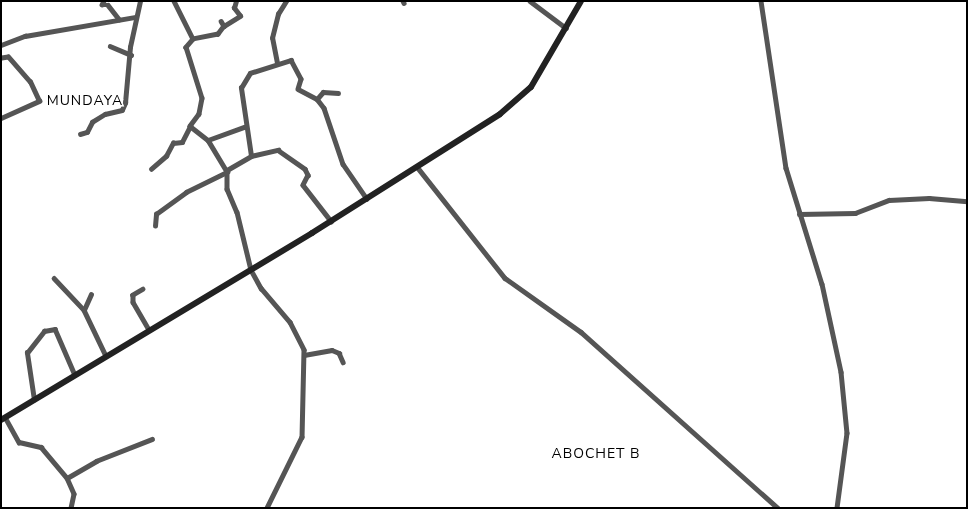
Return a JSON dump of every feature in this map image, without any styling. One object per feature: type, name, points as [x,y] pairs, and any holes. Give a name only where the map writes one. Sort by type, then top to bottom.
[{"type":"main road","points":[[3,419],[418,168],[525,94],[581,1]]},
{"type":"street","points":[[104,1],[102,5],[108,5],[119,19]]},
{"type":"street","points":[[80,134],[87,132],[92,122],[105,114],[122,110],[131,55],[135,17],[140,1]]},
{"type":"street","points":[[174,1],[193,39]]},
{"type":"street","points":[[277,62],[272,38],[278,14],[286,1]]},
{"type":"street","points":[[530,1],[566,28]]},
{"type":"street","points":[[761,1],[770,77],[786,168],[799,214],[822,284],[846,411],[837,508]]},
{"type":"street","points":[[151,169],[166,156],[173,143],[182,142],[190,126],[199,114],[202,98],[186,56],[186,45],[193,39],[218,34],[224,26],[240,16],[234,2]]},
{"type":"street","points":[[1,45],[25,36],[135,17]]},
{"type":"street","points":[[221,21],[224,26]]},
{"type":"street","points":[[110,46],[131,55]]},
{"type":"street","points":[[1,57],[8,57],[30,82],[39,101],[1,118]]},
{"type":"street","points":[[251,156],[244,127],[241,88],[246,77],[277,62],[291,60],[301,80],[298,89],[317,99],[340,147],[343,164],[367,199]]},
{"type":"street","points":[[317,99],[323,92],[338,93]]},
{"type":"street","points":[[190,126],[208,140],[227,171],[227,189],[237,212],[251,270],[261,288],[290,322],[304,355],[302,437],[267,508]]},
{"type":"street","points":[[208,140],[244,127]]},
{"type":"street","points":[[155,226],[156,214],[186,192],[227,171],[251,156],[278,150],[297,161],[308,172],[303,185],[331,221]]},
{"type":"street","points":[[418,168],[505,278],[582,332],[778,508]]},
{"type":"street","points":[[799,214],[855,212],[902,199],[967,201]]},
{"type":"street","points":[[54,278],[84,310],[106,356]]},
{"type":"street","points":[[143,289],[133,295],[133,302],[149,330]]},
{"type":"street","points":[[84,310],[92,294]]},
{"type":"street","points":[[34,400],[27,353],[44,331],[55,329],[75,375]]},
{"type":"street","points":[[304,355],[332,350],[339,353],[343,362]]},
{"type":"street","points":[[3,419],[19,442],[41,447],[67,478],[74,494],[71,508]]},
{"type":"street","points":[[67,478],[96,461],[152,439]]},
{"type":"district","name":"MUNDAYA","points":[[85,101]]},
{"type":"district","name":"ABOCHET B","points":[[596,454]]}]
